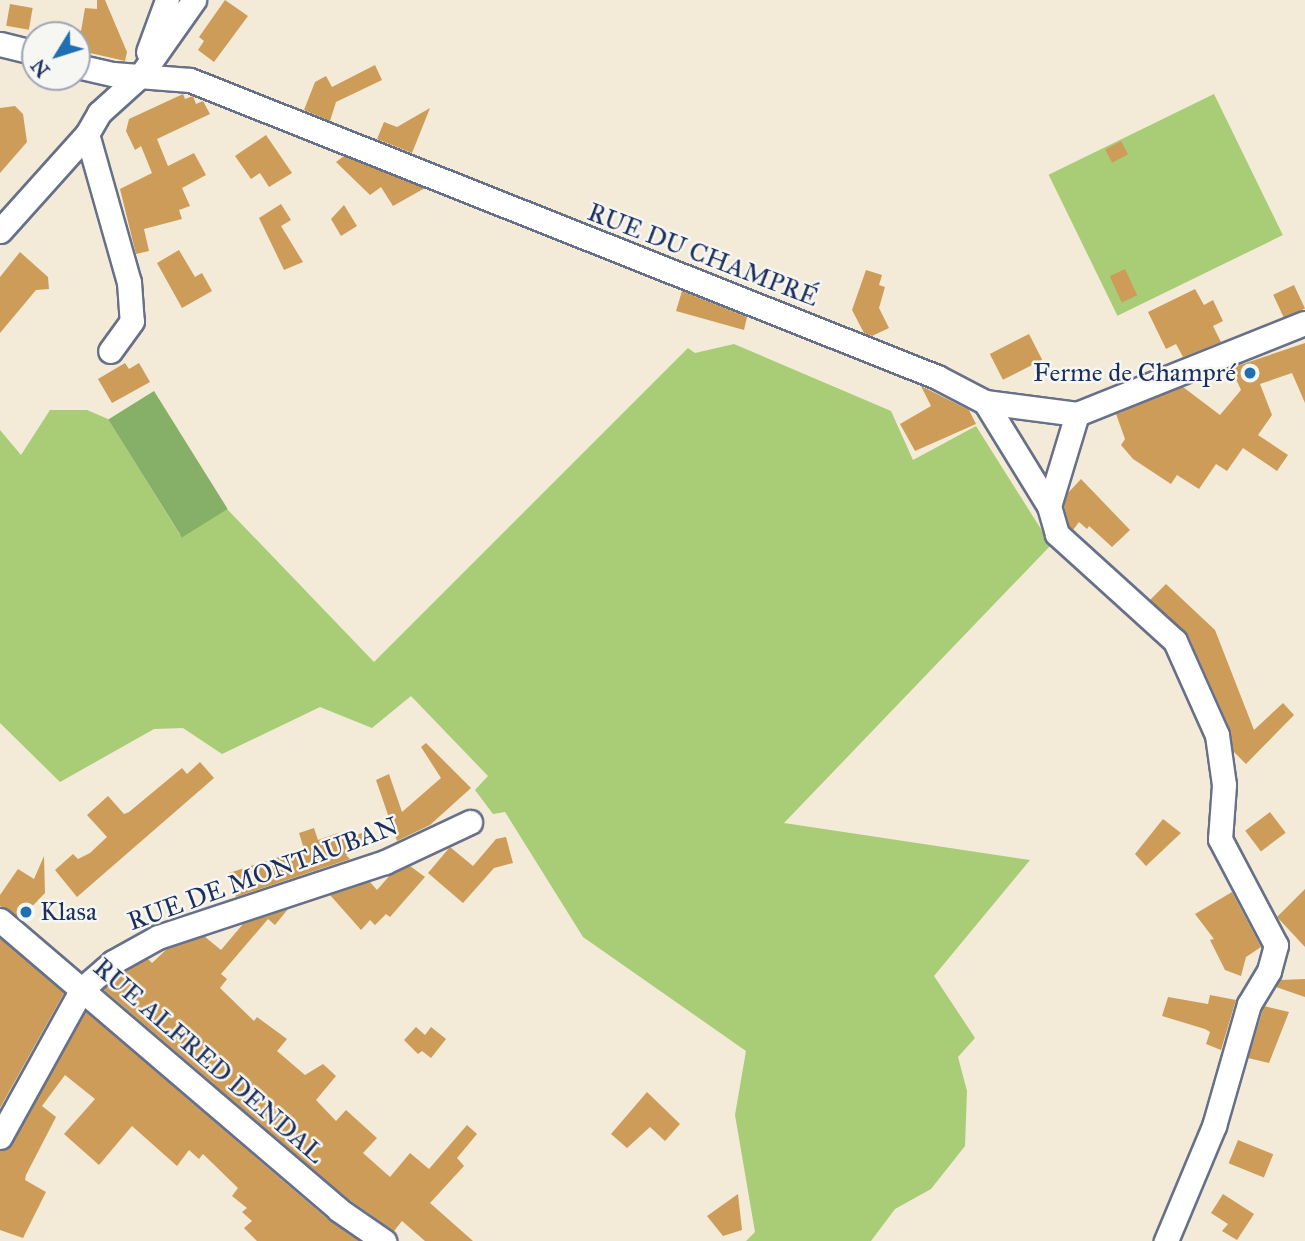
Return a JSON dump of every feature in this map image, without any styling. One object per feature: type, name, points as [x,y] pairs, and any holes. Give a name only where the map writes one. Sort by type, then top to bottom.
[{"type":"street","points":[[141,75],[167,0]]},
{"type":"street","points":[[0,231],[87,134],[99,113],[141,75],[194,0]]},
{"type":"street","points":[[0,44],[21,49]]},
{"type":"street","name":"RUE DU CHAMPRÉ","points":[[91,68],[190,80],[937,377],[985,402],[1077,414],[1305,323]]},
{"type":"street","points":[[87,134],[128,282],[132,321],[110,351]]},
{"type":"street","points":[[985,402],[1049,506],[1057,534],[1175,641],[1217,735],[1224,785],[1220,839],[1276,945],[1269,971],[1250,1004],[1214,1126],[1166,1241]]},
{"type":"street","points":[[1049,506],[1077,414]]},
{"type":"street","name":"RUE DE MONTAUBAN","points":[[0,1137],[82,989],[113,962],[158,937],[385,862],[470,822]]},
{"type":"street","name":"RUE ALFRED DENDAL","points":[[0,920],[340,1210],[384,1241]]},
{"type":"green space","points":[[1214,94],[1283,235],[1117,316],[1049,175]]},
{"type":"green space","points":[[734,344],[891,411],[913,460],[976,426],[1051,545],[784,823],[1030,860],[934,976],[975,1038],[958,1057],[967,1091],[965,1146],[931,1189],[895,1209],[871,1241],[746,1241],[755,1232],[735,1115],[746,1051],[583,937],[505,812],[493,814],[475,790],[488,776],[411,696],[372,728],[320,707],[222,754],[183,728],[154,729],[60,782],[0,723],[0,430],[21,455],[50,410],[87,410],[108,419],[180,535],[227,509],[374,662],[688,348],[695,353]]},
{"type":"green space","points":[[154,391],[228,509],[182,537],[108,420]]},
{"type":"building","points":[[97,0],[105,0],[127,52],[125,61],[91,53],[91,21],[83,21],[85,8],[97,9]]},
{"type":"building","points":[[225,0],[248,16],[214,62],[198,50],[204,41],[199,37]]},
{"type":"building","points":[[10,4],[33,8],[30,21],[21,21],[21,28],[6,26]]},
{"type":"building","points":[[375,65],[382,80],[336,102],[330,121],[304,110],[315,82],[326,76],[332,87]]},
{"type":"building","points":[[183,94],[185,99],[193,96],[196,104],[203,101],[210,114],[157,139],[168,166],[194,153],[206,175],[182,188],[190,206],[179,210],[182,219],[144,229],[149,251],[136,254],[120,189],[152,173],[141,146],[135,150],[126,131],[129,119]]},
{"type":"building","points":[[15,106],[23,114],[27,142],[0,173],[0,108]]},
{"type":"building","points":[[430,108],[412,153],[377,139],[384,122],[397,127]]},
{"type":"building","points":[[266,135],[292,173],[269,187],[260,173],[251,179],[235,156]]},
{"type":"building","points":[[1121,141],[1128,154],[1112,163],[1105,149]]},
{"type":"building","points":[[344,156],[425,188],[393,206],[381,187],[370,195],[336,162]]},
{"type":"building","points":[[281,204],[291,220],[281,226],[303,262],[284,270],[259,218]]},
{"type":"building","points":[[344,205],[357,226],[341,236],[331,219]]},
{"type":"building","points":[[179,250],[195,277],[202,273],[212,291],[182,308],[157,263]]},
{"type":"building","points":[[20,252],[48,277],[49,289],[36,290],[0,333],[0,277]]},
{"type":"building","points":[[1125,269],[1137,295],[1122,302],[1110,276]]},
{"type":"building","points":[[866,270],[882,275],[879,285],[885,287],[879,308],[889,328],[872,336],[864,333],[852,310]]},
{"type":"building","points":[[1294,285],[1305,309],[1284,318],[1273,295]]},
{"type":"building","points":[[1195,289],[1204,305],[1213,300],[1223,321],[1213,326],[1221,342],[1183,357],[1176,344],[1166,349],[1148,312]]},
{"type":"building","points":[[682,291],[747,317],[744,330],[676,311]]},
{"type":"building","points":[[1029,334],[1042,360],[1003,380],[990,354]]},
{"type":"building","points":[[1305,343],[1305,403],[1292,373],[1260,384],[1272,415],[1258,435],[1288,455],[1277,471],[1243,448],[1227,471],[1216,464],[1199,489],[1177,475],[1171,484],[1133,459],[1121,445],[1125,439],[1116,414],[1183,387],[1220,415],[1241,390],[1231,368]]},
{"type":"building","points":[[125,363],[129,369],[139,363],[150,382],[112,403],[98,379]]},
{"type":"building","points":[[921,386],[969,410],[976,424],[915,451],[900,424],[931,406]]},
{"type":"building","points":[[1081,479],[1130,530],[1112,547],[1089,526],[1087,529],[1079,522],[1073,530],[1069,526],[1064,506],[1068,493]]},
{"type":"building","points":[[1166,584],[1215,630],[1254,730],[1283,703],[1294,715],[1246,764],[1233,751],[1230,729],[1188,635],[1150,600]]},
{"type":"building","points":[[426,743],[471,788],[430,825],[397,841],[376,780],[389,774],[402,812],[441,778],[421,747]]},
{"type":"building","points":[[200,762],[214,778],[77,897],[55,870],[73,854],[78,859],[90,853],[107,837],[87,815],[108,796],[124,814],[129,812],[182,768],[187,774]]},
{"type":"building","points":[[1270,812],[1286,833],[1261,851],[1245,831]]},
{"type":"building","points":[[1163,819],[1181,833],[1146,866],[1135,854]]},
{"type":"building","points":[[314,828],[318,840],[338,833],[340,840],[362,833],[367,847],[346,855],[350,859],[236,897],[229,873],[304,849],[299,833]]},
{"type":"building","points":[[506,837],[513,863],[494,868],[463,903],[428,873],[450,847],[473,866],[496,839]]},
{"type":"building","points":[[44,856],[45,893],[20,919],[0,906],[0,895],[18,869],[34,879]]},
{"type":"building","points":[[410,866],[425,877],[390,917],[386,914],[375,925],[370,920],[361,930],[330,895],[370,882],[377,890],[391,874]]},
{"type":"building","points":[[1305,889],[1305,947],[1277,917]]},
{"type":"building","points":[[1232,892],[1261,947],[1246,957],[1241,976],[1225,970],[1210,940],[1214,939],[1195,914]]},
{"type":"building","points":[[288,909],[275,925],[268,919],[221,974],[227,979],[220,988],[254,1021],[257,1017],[287,1039],[277,1051],[305,1075],[323,1064],[336,1076],[316,1100],[336,1121],[346,1110],[377,1138],[363,1153],[390,1177],[410,1153],[429,1169],[467,1125],[477,1134],[457,1158],[464,1166],[430,1203],[473,1241],[425,1241],[402,1221],[394,1231],[348,1199],[103,989],[121,974],[148,959],[152,963],[168,948],[204,936],[221,950],[243,924]]},
{"type":"building","points":[[0,938],[64,993],[0,1108]]},
{"type":"building","points":[[1305,979],[1305,997],[1276,987],[1280,980]]},
{"type":"building","points":[[1210,995],[1236,1000],[1221,1050],[1206,1044],[1210,1032],[1205,1029],[1162,1016],[1168,997],[1208,1004]]},
{"type":"building","points":[[1264,1006],[1289,1012],[1269,1063],[1248,1058]]},
{"type":"building","points":[[86,1012],[330,1221],[359,1241],[257,1241],[244,1228],[252,1221],[242,1212],[247,1208],[232,1196],[238,1188],[203,1154],[199,1159],[189,1150],[177,1166],[132,1126],[99,1165],[64,1134],[95,1099],[65,1075],[42,1106],[56,1117],[25,1180],[46,1192],[23,1238],[0,1230],[0,1151],[12,1144]]},
{"type":"building","points":[[416,1027],[425,1035],[431,1027],[446,1039],[431,1058],[422,1051],[418,1054],[404,1040]]},
{"type":"building","points":[[647,1092],[680,1124],[665,1141],[650,1127],[627,1148],[611,1134]]},
{"type":"building","points":[[1238,1140],[1273,1154],[1264,1177],[1229,1163]]},
{"type":"building","points":[[738,1194],[742,1230],[723,1236],[707,1216]]},
{"type":"building","points":[[1223,1194],[1254,1214],[1237,1240],[1222,1231],[1228,1224],[1211,1213]]},
{"type":"place","name":"Ferme de Champré","points":[[1250,373]]},
{"type":"place","name":"Klasa","points":[[26,912]]}]
